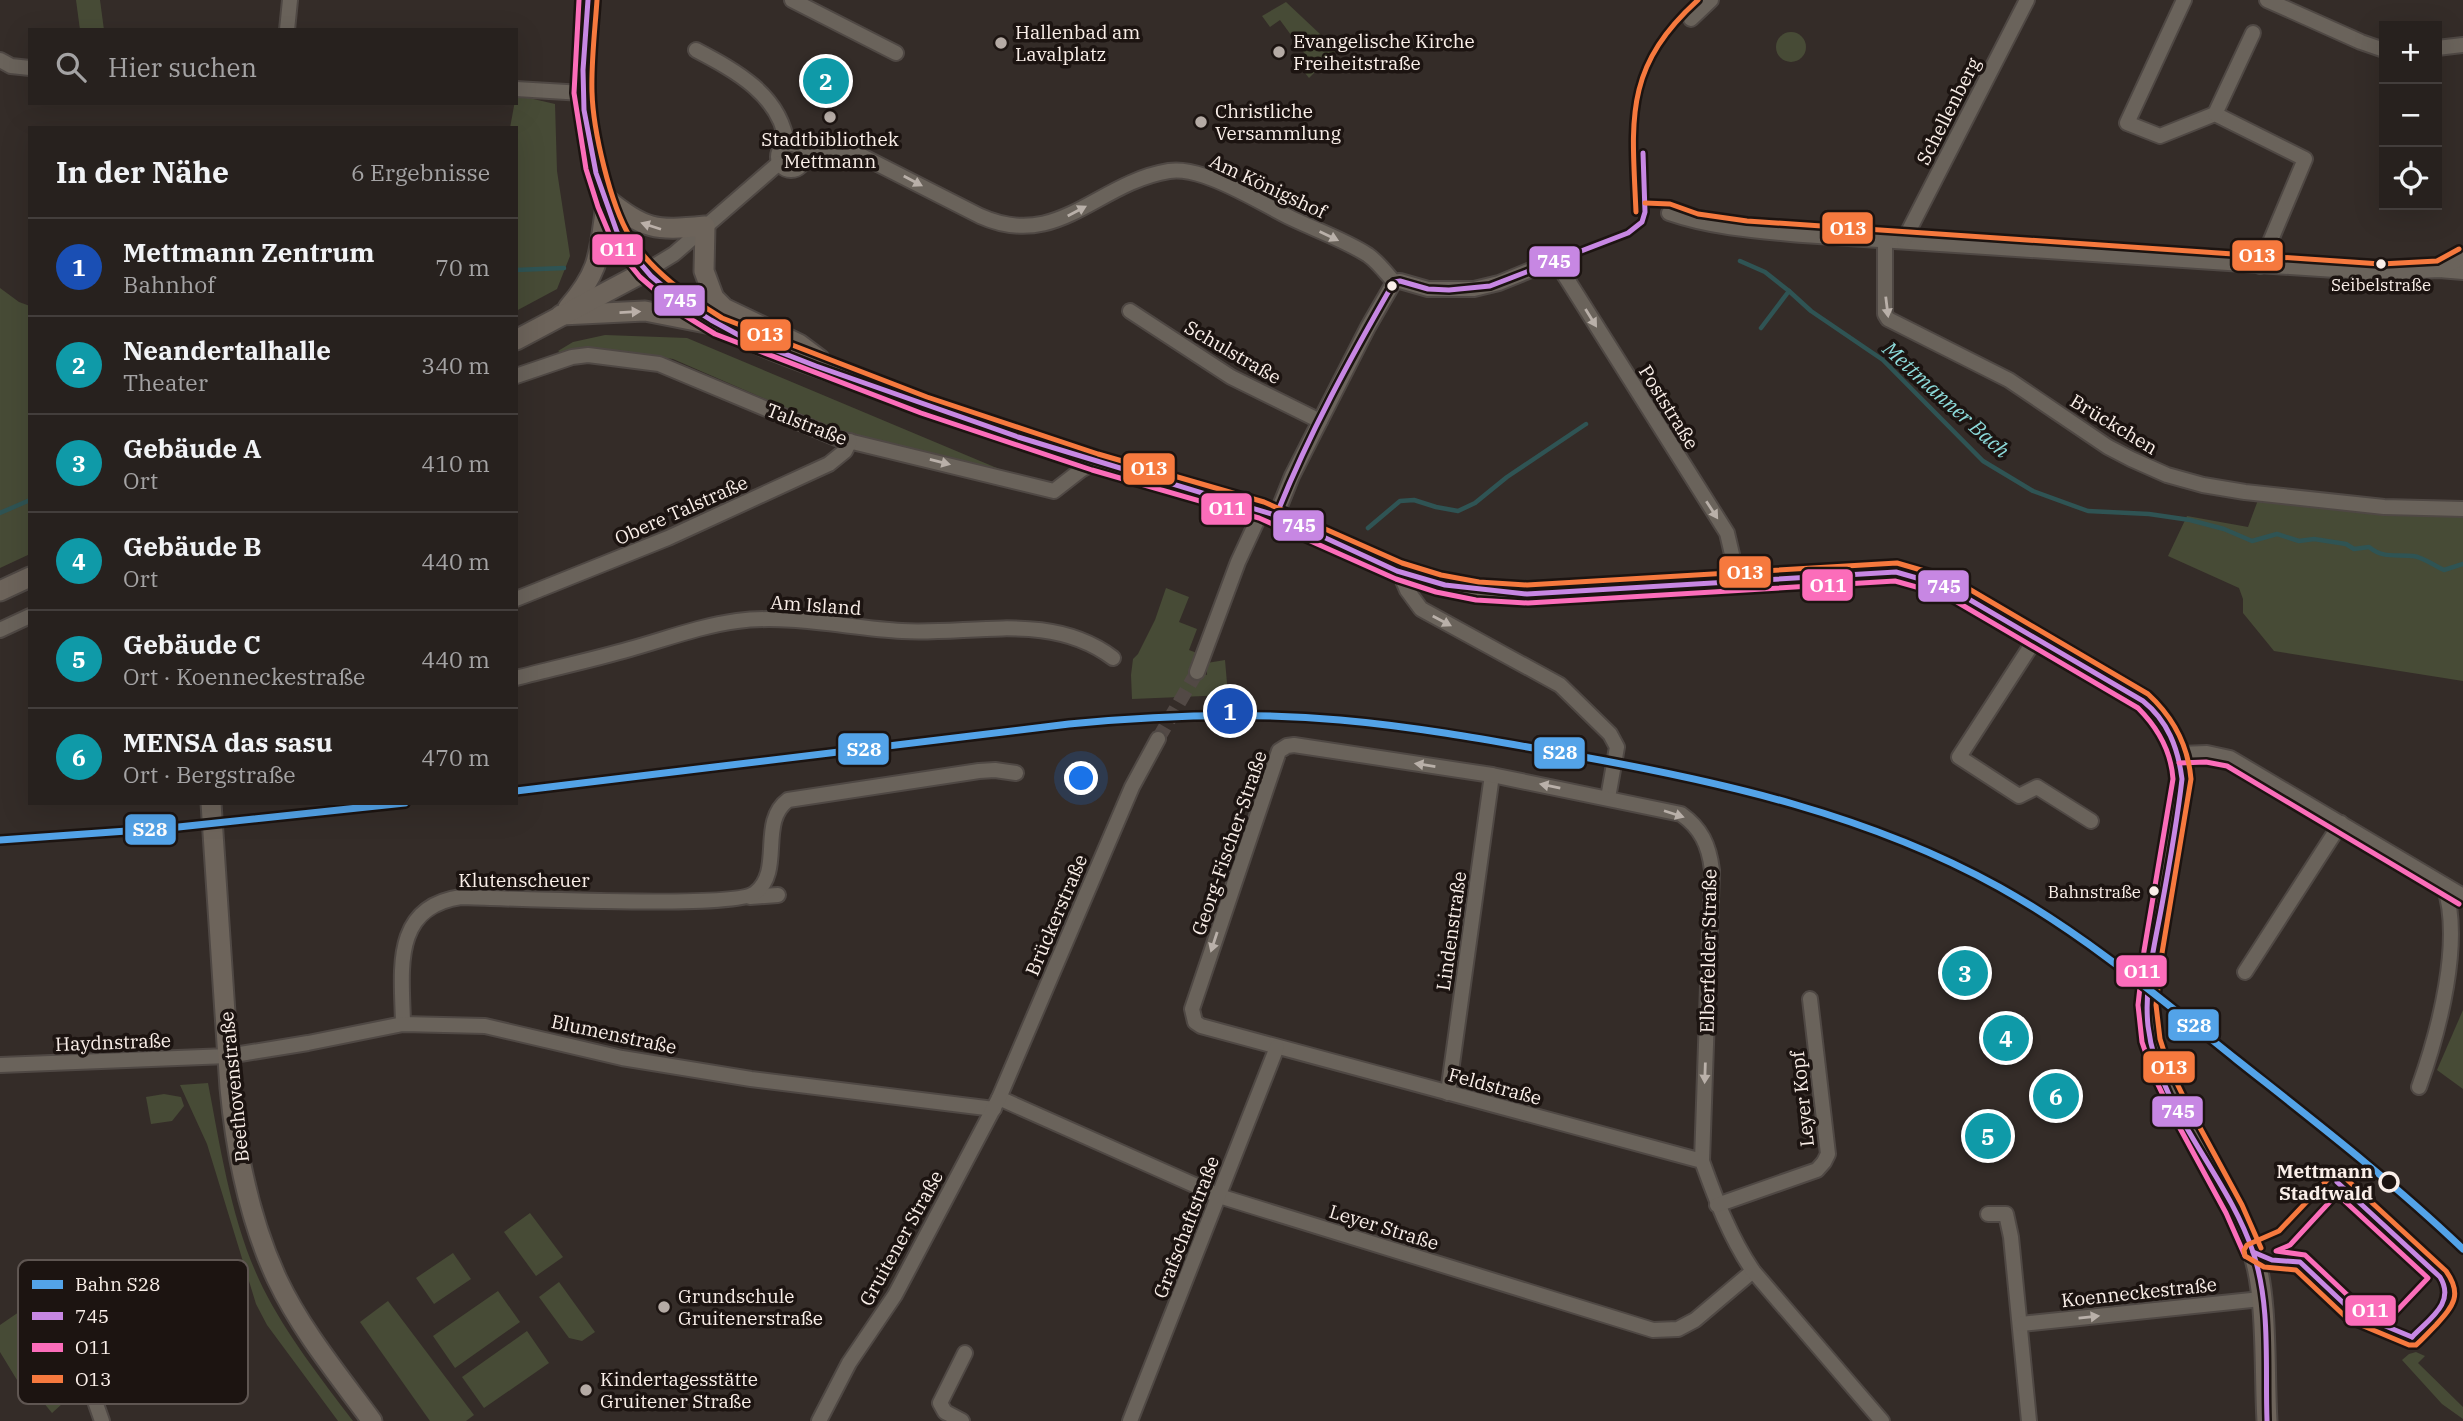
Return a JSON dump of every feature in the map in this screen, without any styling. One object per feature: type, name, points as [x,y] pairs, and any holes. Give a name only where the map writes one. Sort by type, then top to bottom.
[{"type":"street","points":[[287,28],[290,0]]},
{"type":"street","points":[[588,0],[583,93],[594,169],[605,201],[622,241],[646,271],[689,308],[718,326],[838,374],[1095,462],[1269,513],[1399,571],[1438,584],[1527,594],[1896,572],[1948,587],[2154,710],[2179,754],[2182,779],[2153,952],[2147,1005],[2151,1041],[2172,1094],[2234,1209],[2253,1252],[2261,1299],[2267,1421]]},
{"type":"street","points":[[793,0],[896,52]]},
{"type":"street","points":[[1691,19],[1711,0]]},
{"type":"street","name":"Schellenberg","points":[[1904,240],[2027,0]]},
{"type":"street","points":[[2184,0],[2127,123],[2160,136],[2215,114],[2253,33]]},
{"type":"street","points":[[2267,0],[2361,43],[2379,48]]},
{"type":"street","points":[[2442,48],[2463,46]]},
{"type":"street","points":[[696,50],[730,68],[755,86],[776,111],[785,130],[787,145]]},
{"type":"street","points":[[0,60],[11,66],[28,68]]},
{"type":"street","points":[[518,89],[583,93]]},
{"type":"street","points":[[2215,114],[2305,159],[2260,266]]},
{"type":"street","points":[[787,145],[798,146],[804,155],[802,164],[795,169],[786,169],[779,163],[779,152],[787,145]]},
{"type":"street","name":"Am Königshof","points":[[804,155],[827,151],[858,154],[987,219],[1019,227],[1034,227],[1060,219],[1110,192],[1153,174],[1172,170],[1188,171],[1222,183],[1367,255],[1394,282]]},
{"type":"street","points":[[518,339],[674,254],[779,163]]},
{"type":"street","points":[[605,201],[626,215],[654,228],[666,230],[705,226]]},
{"type":"street","points":[[561,315],[582,292],[594,273],[605,201]]},
{"type":"street","points":[[1669,213],[1696,223],[1746,230],[2260,266],[2381,273],[2439,270],[2463,272]]},
{"type":"street","points":[[705,226],[704,271],[714,298],[738,315],[799,344],[838,374]]},
{"type":"street","name":"Brückchen","points":[[1885,239],[1885,314],[1888,319],[2009,380],[2119,453],[2152,469],[2179,479],[2245,492],[2384,507],[2463,509]]},
{"type":"street","points":[[2439,270],[2463,257]]},
{"type":"street","name":"Poststraße","points":[[1394,282],[1400,281],[1428,289],[1474,289],[1555,260],[1727,533],[1738,580]]},
{"type":"street","points":[[1197,672],[1238,562],[1292,476],[1373,317],[1394,282]]},
{"type":"street","points":[[561,315],[645,311],[718,326]]},
{"type":"street","name":"Schulstraße","points":[[1130,311],[1231,377],[1320,421]]},
{"type":"street","name":"Talstraße","points":[[518,375],[572,357],[588,355],[659,364],[821,433],[1055,491],[1095,462]]},
{"type":"street","name":"Obere Talstraße","points":[[518,598],[668,538],[829,464],[845,451],[850,441]]},
{"type":"street","points":[[1399,571],[1420,610],[1560,685],[1610,734],[1617,747],[1608,798]]},
{"type":"street","points":[[0,591],[28,578]]},
{"type":"street","points":[[0,631],[28,617]]},
{"type":"street","name":"Am Island","points":[[518,677],[630,649],[698,627],[740,620],[803,621],[903,632],[1016,628],[1063,634],[1095,645],[1113,658]]},
{"type":"street","points":[[2036,638],[1959,757],[2019,796],[2037,787],[2091,821]]},
{"type":"street","name":"Brückerstraße","points":[[996,1103],[1132,787],[1158,739]]},
{"type":"street","name":"Georg-Fischer-Straße","points":[[1277,1047],[1201,1026],[1195,1022],[1191,1013],[1279,751],[1294,745],[1492,775],[1608,798]]},
{"type":"street","points":[[2179,754],[2207,754],[2230,758],[2443,884],[2461,890]]},
{"type":"street","points":[[745,898],[757,892],[766,879],[774,818],[779,808],[788,800],[995,769],[1016,773]]},
{"type":"street","name":"Lindenstraße","points":[[1448,1093],[1492,775]]},
{"type":"street","name":"Elberfelder Straße","points":[[1608,798],[1681,814],[1694,823],[1710,852],[1712,870],[1702,1161],[1717,1205],[1753,1271],[1882,1421]]},
{"type":"street","name":"Beethovenstraße","points":[[211,805],[234,1130],[246,1189],[278,1282],[332,1368],[372,1421]]},
{"type":"street","points":[[2245,972],[2341,823]]},
{"type":"street","points":[[2419,1087],[2458,974],[2460,948],[2456,910],[2443,884]]},
{"type":"street","name":"Klutenscheuer","points":[[403,1024],[402,970],[405,940],[418,918],[445,901],[461,897],[695,901],[778,895]]},
{"type":"street","name":"Leyer Kopf","points":[[1717,1205],[1817,1170],[1824,1163],[1828,1154],[1810,999]]},
{"type":"street","name":"Blumenstraße","points":[[228,1056],[403,1024],[485,1026],[622,1058],[751,1079],[996,1103]]},
{"type":"street","name":"Feldstraße","points":[[1277,1047],[1702,1161]]},
{"type":"street","name":"Grafschaftstraße","points":[[1130,1421],[1277,1047]]},
{"type":"street","name":"Haydnstraße","points":[[0,1065],[228,1056]]},
{"type":"street","name":"Leyer Straße","points":[[996,1103],[1219,1196],[1653,1330],[1678,1329],[1695,1320],[1753,1271]]},
{"type":"street","name":"Gruitener Straße","points":[[819,1421],[849,1363],[895,1295],[996,1103]]},
{"type":"street","points":[[1988,1214],[2006,1214],[2011,1237],[2029,1421]]},
{"type":"street","name":"Koenneckestraße","points":[[2021,1324],[2261,1299]]},
{"type":"street","points":[[962,1421],[945,1412],[940,1403],[965,1353]]},
{"type":"street","points":[[96,1404],[102,1421]]},
{"type":"green space","points":[[76,0],[100,0],[104,28],[80,28]]},
{"type":"green space","points":[[1286,2],[1337,50],[1309,78],[1301,68],[1310,61],[1280,20],[1270,27],[1262,16]]},
{"type":"green space","points":[[1791,32],[1801,37],[1806,47],[1801,57],[1791,62],[1781,57],[1776,47],[1781,37]]},
{"type":"green space","points":[[518,95],[555,104],[557,171],[570,256],[557,289],[518,310],[518,126],[510,126],[514,105],[518,105]]},
{"type":"green space","points":[[0,288],[28,305],[28,555],[0,568]]},
{"type":"green space","points":[[605,335],[687,338],[1004,471],[844,433],[673,359],[604,350],[582,349],[562,354],[558,351],[573,342]]},
{"type":"green space","points":[[2258,500],[2463,516],[2463,681],[2274,651],[2243,613],[2243,599],[2239,588],[2168,556],[2187,516],[2248,527]]},
{"type":"green space","points":[[1166,588],[1189,597],[1179,622],[1197,629],[1189,650],[1197,653],[1191,669],[1207,675],[1207,663],[1225,660],[1228,695],[1132,699],[1133,659],[1155,620]]},
{"type":"green space","points":[[2463,1010],[2463,1089],[2437,1070]]},
{"type":"green space","points":[[208,1083],[235,1213],[252,1264],[282,1322],[353,1421],[338,1421],[267,1325],[256,1304],[248,1278],[248,1260],[243,1260],[207,1144],[180,1085]]},
{"type":"green space","points":[[164,1094],[181,1097],[184,1106],[172,1121],[151,1124],[146,1097]]},
{"type":"green space","points":[[530,1213],[563,1257],[536,1276],[504,1232]]},
{"type":"green space","points":[[453,1253],[471,1279],[434,1304],[416,1278]]},
{"type":"green space","points":[[559,1282],[595,1332],[582,1341],[569,1338],[539,1297]]},
{"type":"green space","points":[[498,1291],[520,1322],[455,1368],[433,1336]]},
{"type":"green space","points":[[388,1301],[474,1415],[466,1421],[430,1421],[360,1322]]},
{"type":"green space","points":[[18,1313],[18,1382],[0,1352],[0,1325]]},
{"type":"green space","points":[[527,1331],[549,1363],[484,1408],[462,1377]]},
{"type":"green space","points":[[2416,1352],[2425,1356],[2418,1363],[2463,1407],[2463,1419],[2442,1404],[2402,1360]]},
{"type":"green space","points":[[45,1404],[62,1404],[52,1413]]},
{"type":"waterway","points":[[1740,261],[1765,272],[1789,291]]},
{"type":"waterway","name":"Mettmanner Bach","points":[[518,270],[564,268]]},
{"type":"waterway","name":"Mettmanner Bach","points":[[1761,328],[1789,291],[1811,311],[1883,360],[1983,461],[2033,491],[2088,511],[2149,514],[2190,520],[2224,529],[2252,541],[2277,534],[2299,541],[2314,539],[2346,544],[2354,549],[2369,547],[2385,555],[2417,557],[2444,570],[2463,564]]},
{"type":"waterway","name":"Mettmanner Bach","points":[[1368,528],[1400,501],[1414,500],[1458,511],[1475,503],[1507,477],[1586,424]]},
{"type":"waterway","name":"Mettmanner Bach","points":[[0,513],[28,501]]},
{"type":"tunnel","points":[[1158,739],[1197,672]]},
{"type":"rail line","name":"S28","points":[[518,791],[1069,724],[1137,718],[1239,715],[1340,720],[1430,731],[1687,777],[1794,804],[1899,840],[1950,862],[2031,906],[2092,947],[2180,1014],[2409,1199],[2463,1249]]},
{"type":"rail line","name":"S28","points":[[0,840],[169,828],[386,805]]},
{"type":"transit line","name":"O11","points":[[579,0],[574,93],[586,169],[598,207],[614,245],[640,277],[684,315],[715,334],[921,413],[1092,470],[1259,518],[1396,579],[1436,592],[1476,600],[1528,603],[1895,581],[1945,595],[2138,708],[2152,723],[2162,740],[2170,758],[2173,779],[2144,951],[2138,1005],[2142,1042],[2170,1110],[2226,1213],[2245,1256]]},
{"type":"transit line","name":"745","points":[[588,0],[583,70],[584,110],[596,173],[617,232],[651,276],[679,300],[744,338],[1018,437],[1278,516],[1397,571],[1445,585],[1527,594],[1896,572],[1948,587],[2143,701],[2165,726],[2178,757],[2182,779],[2173,845],[2150,968],[2148,1026],[2154,1057],[2165,1086],[2227,1196],[2253,1252],[2265,1314],[2267,1421]]},
{"type":"transit line","name":"O13","points":[[597,0],[592,69],[593,108],[599,146],[616,206],[630,237],[648,261],[683,292],[722,318],[927,397],[1098,454],[1264,502],[1402,563],[1441,575],[1479,582],[1527,585],[1897,563],[1952,579],[2148,694],[2165,712],[2178,732],[2187,755],[2191,779],[2162,953],[2156,1005],[2160,1039],[2169,1067],[2242,1205],[2261,1248]]},
{"type":"transit line","name":"O13","points":[[1636,212],[1634,122],[1644,73],[1656,49],[1698,0]]},
{"type":"transit line","name":"745","points":[[1394,282],[1449,290],[1490,286],[1628,233],[1642,222],[1645,212],[1643,153]]},
{"type":"transit line","name":"O13","points":[[1645,203],[1670,204],[1698,214],[1747,221],[2381,264],[2437,261],[2459,249]]},
{"type":"transit line","name":"745","points":[[1276,516],[1331,397],[1394,282]]},
{"type":"transit line","name":"O11","points":[[2179,763],[2206,762],[2227,766],[2459,904]]},
{"type":"transit line","name":"O13","points":[[2331,1176],[2279,1231],[2247,1245],[2245,1256],[2264,1267],[2296,1270],[2349,1320],[2409,1345],[2416,1345],[2451,1306],[2455,1294],[2451,1279],[2446,1271],[2343,1176]]},
{"type":"transit line","name":"745","points":[[2337,1182],[2440,1277],[2444,1286],[2443,1303],[2412,1337]]},
{"type":"transit line","name":"O11","points":[[2337,1194],[2428,1278],[2390,1318],[2359,1306],[2305,1255],[2276,1251],[2290,1245],[2337,1194]]},
{"type":"transit line","name":"745","points":[[2253,1252],[2272,1260],[2300,1262],[2354,1313],[2412,1337]]},
{"type":"place","name":"Hallenbad am Lavalplatz","points":[[1001,43]]},
{"type":"place","name":"Evangelische Kirche Freiheitstraße","points":[[1279,52]]},
{"type":"place","name":"Neandertalhalle","points":[[826,81]]},
{"type":"place","name":"Stadtbibliothek Mettmann","points":[[830,117]]},
{"type":"place","name":"Christliche Versammlung","points":[[1201,122]]},
{"type":"place","name":"Seibelstraße","points":[[2381,264]]},
{"type":"place","name":"Mettmann Zentrum","points":[[1230,711]]},
{"type":"place","name":"Bahnstraße","points":[[2154,891]]},
{"type":"place","name":"Gebäude A","points":[[1965,973]]},
{"type":"place","name":"Gebäude B","points":[[2006,1038]]},
{"type":"place","name":"MENSA das sasu","points":[[2056,1096]]},
{"type":"place","name":"Gebäude C","points":[[1988,1136]]},
{"type":"place","name":"Mettmann Stadtwald","points":[[2389,1182]]},
{"type":"place","name":"Grundschule Gruitenerstraße","points":[[664,1307]]},
{"type":"place","name":"Kindertagesstätte Gruitener Straße","points":[[586,1390]]}]
